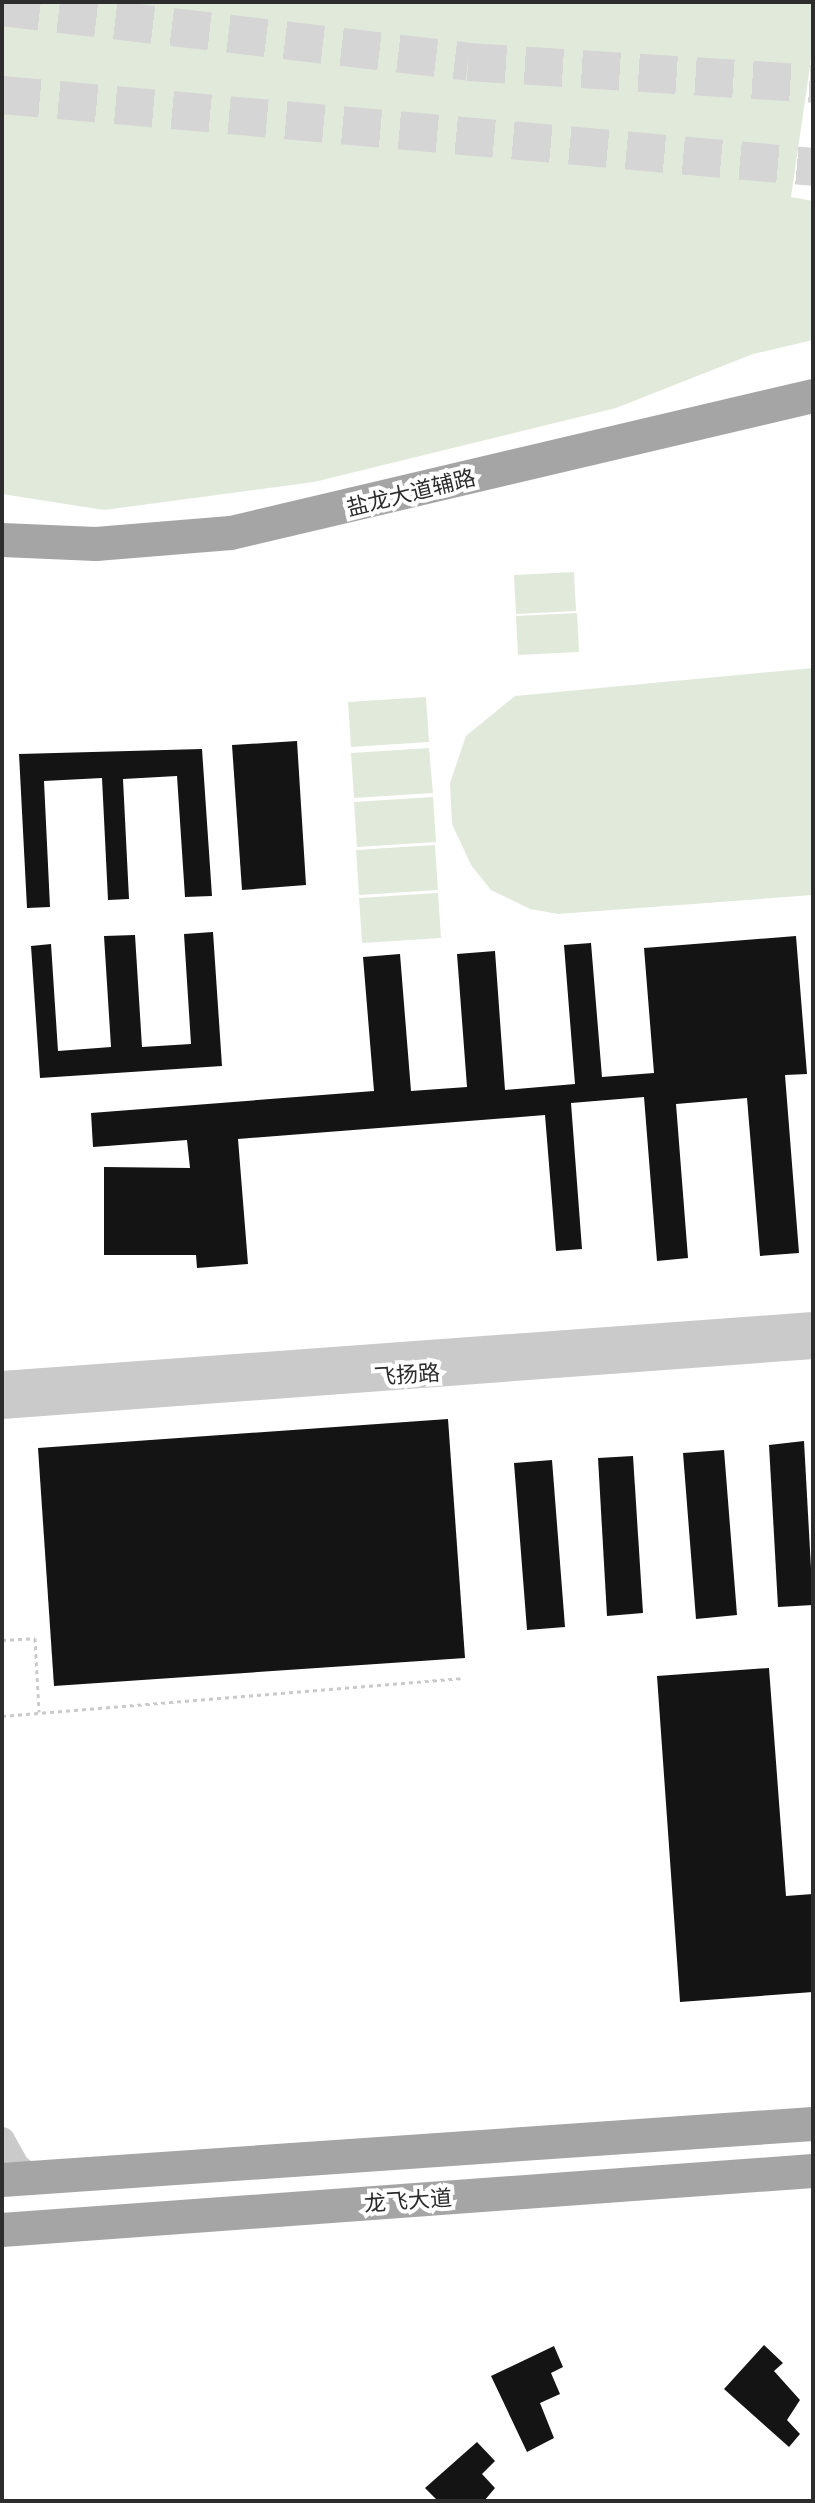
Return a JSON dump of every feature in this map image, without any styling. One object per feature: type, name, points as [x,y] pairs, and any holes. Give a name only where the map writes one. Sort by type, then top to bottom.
[{"type":"main road","name":"盐龙大道辅路","points":[[2,540],[96,544],[231,533],[813,396]]},
{"type":"main road","name":"盐龙大道辅路","points":[[2,563],[138,566],[301,541],[813,420]]},
{"type":"main road","points":[[17,2179],[813,2124]]},
{"type":"main road","name":"龙飞大道","points":[[2,2230],[813,2171]]},
{"type":"street","name":"飞扬路","points":[[2,1384],[813,1325]]},
{"type":"street","name":"飞扬路","points":[[2,1406],[813,1346]]},
{"type":"street","points":[[2,2140],[17,2167],[17,2179]]},
{"type":"path","points":[[2,1640],[35,1638],[39,1712]]},
{"type":"path","points":[[2,1716],[463,1678]]},
{"type":"green space","points":[[2,2],[813,2],[813,46],[791,197],[813,201],[813,340],[753,354],[616,408],[314,482],[104,510],[2,494]]},
{"type":"green space","points":[[574,572],[576,611],[516,614],[514,575]]},
{"type":"green space","points":[[577,613],[579,652],[518,655],[516,616]]},
{"type":"green space","points":[[813,668],[813,895],[558,914],[530,909],[491,890],[471,865],[452,824],[450,783],[466,736],[515,696]]},
{"type":"green space","points":[[426,697],[429,742],[351,747],[348,702]]},
{"type":"green space","points":[[429,748],[433,793],[354,798],[351,753]]},
{"type":"green space","points":[[433,797],[436,842],[357,847],[354,802]]},
{"type":"green space","points":[[435,845],[438,890],[359,895],[356,850]]},
{"type":"green space","points":[[438,893],[441,938],[362,943],[359,898]]},
{"type":"building","points":[[297,741],[306,885],[242,890],[232,745]]},
{"type":"building","points":[[202,749],[212,896],[185,897],[177,776],[123,779],[129,899],[108,900],[102,778],[44,781],[50,907],[27,908],[19,754]]},
{"type":"building","points":[[213,932],[222,1066],[40,1078],[31,946],[51,944],[58,1051],[111,1047],[104,936],[135,935],[142,1047],[191,1044],[184,934]]},
{"type":"building","points":[[796,936],[807,1074],[785,1075],[799,1253],[760,1256],[747,1098],[676,1104],[688,1258],[657,1261],[644,1097],[571,1103],[582,1249],[556,1251],[545,1115],[238,1139],[248,1264],[197,1268],[196,1255],[104,1255],[104,1167],[190,1168],[187,1140],[93,1147],[91,1113],[374,1091],[363,957],[400,954],[411,1091],[467,1087],[457,954],[495,951],[505,1090],[575,1084],[564,945],[591,943],[602,1077],[654,1073],[644,948]]},
{"type":"building","points":[[448,1419],[465,1658],[54,1686],[38,1448]]},
{"type":"building","points":[[804,1441],[813,1605],[778,1607],[769,1445]]},
{"type":"building","points":[[724,1450],[737,1615],[696,1619],[683,1453]]},
{"type":"building","points":[[633,1456],[643,1613],[607,1616],[598,1458]]},
{"type":"building","points":[[552,1460],[565,1627],[527,1630],[514,1463]]},
{"type":"building","points":[[769,1668],[786,1896],[813,1894],[813,1992],[680,2002],[657,1676]]},
{"type":"building","points":[[764,2345],[783,2363],[774,2371],[800,2400],[787,2420],[800,2434],[789,2447],[724,2389]]},
{"type":"building","points":[[554,2346],[563,2367],[551,2373],[560,2394],[540,2403],[554,2438],[527,2452],[491,2376]]},
{"type":"building","points":[[477,2442],[495,2461],[482,2474],[495,2488],[484,2501],[438,2501],[425,2488]]},
{"type":"tunnel","points":[[2,7],[468,62],[813,84]]},
{"type":"tunnel","points":[[2,95],[813,167]]}]
